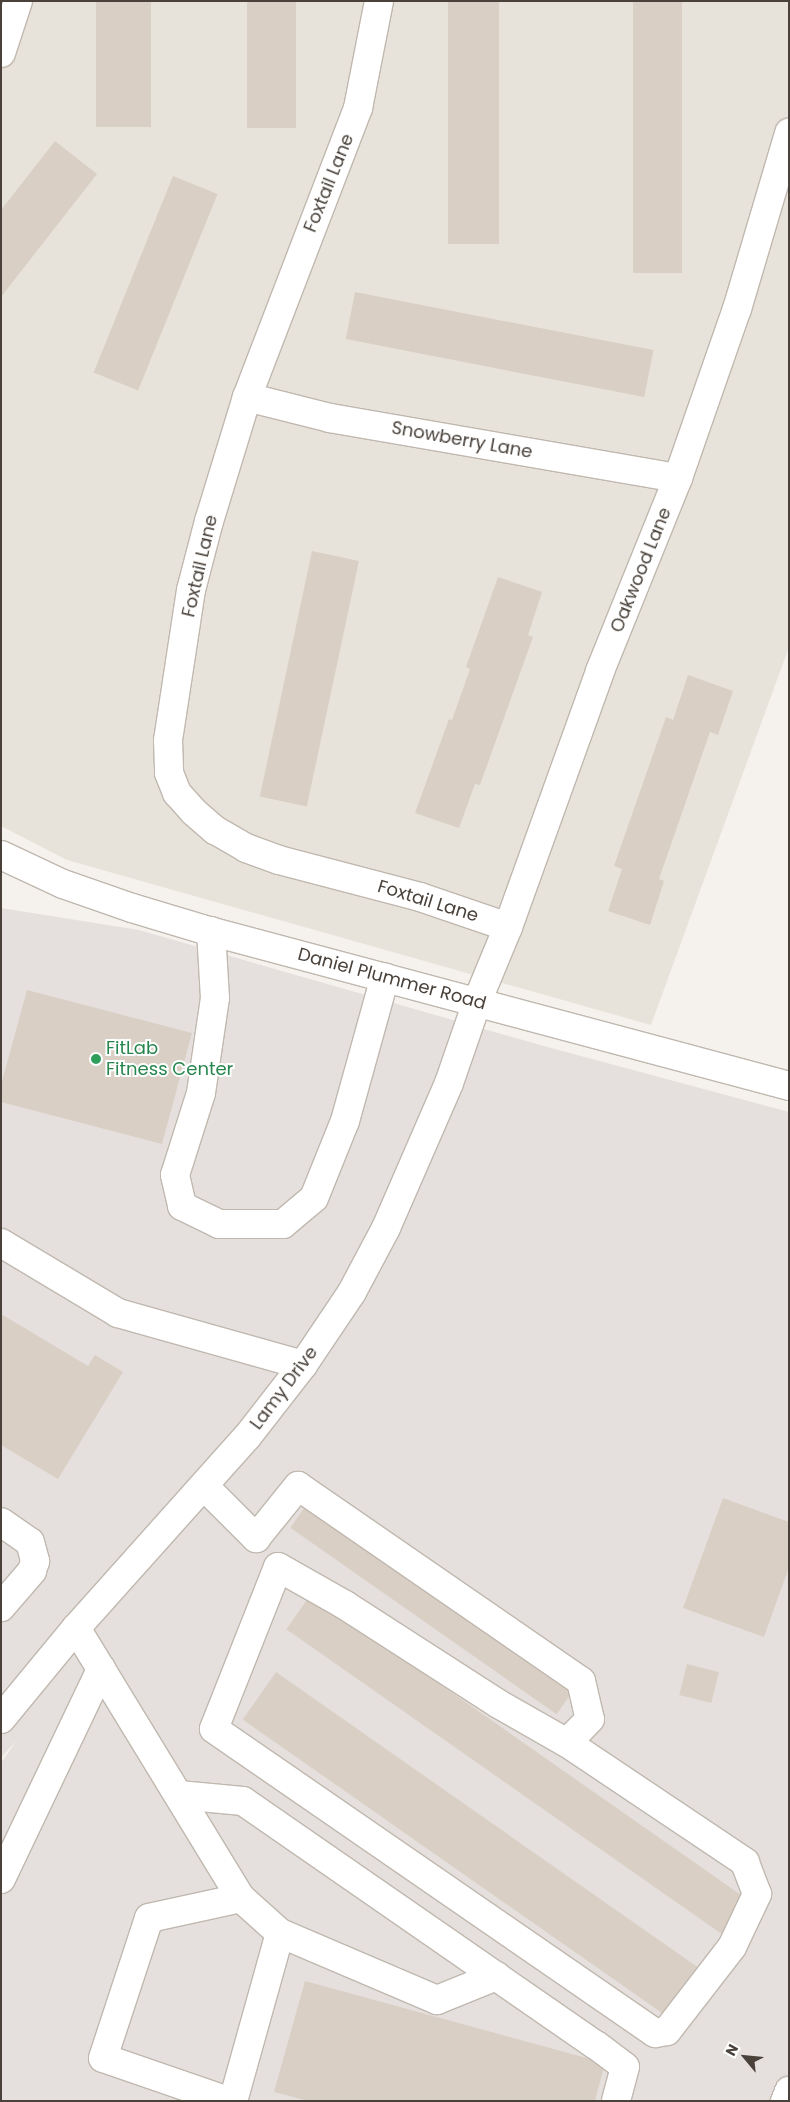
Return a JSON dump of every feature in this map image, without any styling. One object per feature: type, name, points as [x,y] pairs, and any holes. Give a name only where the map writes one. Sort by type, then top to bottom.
[{"type":"street","points":[[1,53],[18,1]]},
{"type":"street","name":"Foxtail Lane","points":[[378,1],[358,108],[247,397],[191,590],[168,740],[169,773],[177,793],[194,812],[215,830],[246,848],[279,860],[420,896],[508,927]]},
{"type":"street","name":"Oakwood Lane","points":[[477,1002],[508,927],[600,671],[678,478],[737,309],[789,133]]},
{"type":"street","name":"Snowberry Lane","points":[[247,397],[330,418],[678,478]]},
{"type":"street","name":"Daniel Plummer Road","points":[[1,855],[63,884],[132,908],[477,1002],[586,1034],[789,1086]]},
{"type":"street","points":[[211,931],[215,998],[201,1093],[175,1175],[182,1206],[219,1224],[283,1224],[314,1198],[345,1121],[386,977]]},
{"type":"street","name":"Lamy Drive","points":[[1,1718],[76,1628],[247,1438],[302,1366],[352,1292],[386,1228],[449,1083],[477,1002]]},
{"type":"street","points":[[1,1243],[118,1313],[302,1366]]},
{"type":"street","points":[[204,1486],[256,1538],[278,1568],[345,1605],[497,1703],[567,1742],[745,1862],[757,1894],[732,1947],[668,2031],[655,2033],[214,1729],[278,1568]]},
{"type":"street","points":[[256,1538],[298,1486],[580,1681],[590,1719],[567,1742]]},
{"type":"street","points":[[1,1522],[30,1542],[35,1561],[32,1571],[1,1607]]},
{"type":"street","points":[[76,1628],[241,1898],[280,1933],[437,2000],[496,1976]]},
{"type":"street","points":[[1,1879],[101,1669]]},
{"type":"street","points":[[179,1795],[243,1801],[496,1976],[624,2067],[616,2101]]},
{"type":"street","points":[[228,2101],[103,2058],[149,1918],[241,1898]]},
{"type":"street","points":[[233,2101],[280,1933]]},
{"type":"street","points":[[785,2101],[789,2091]]},
{"type":"shaded area","points":[[1,1],[789,1],[789,647],[651,1025],[67,860],[1,826]]},
{"type":"shaded area","points":[[1,908],[139,930],[540,1045],[789,1112],[789,2101],[1,2101],[1,1763],[16,1741],[1,1758]]},
{"type":"building","points":[[96,1],[151,1],[151,127],[96,127]]},
{"type":"building","points":[[247,1],[296,1],[296,128],[247,128]]},
{"type":"building","points":[[448,1],[499,1],[499,244],[448,244]]},
{"type":"building","points":[[633,1],[682,1],[682,273],[633,273]]},
{"type":"building","points":[[55,141],[97,174],[1,297],[1,210]]},
{"type":"building","points":[[173,176],[218,194],[138,391],[94,373]]},
{"type":"building","points":[[355,292],[653,350],[644,397],[346,339]]},
{"type":"building","points":[[312,551],[359,561],[307,806],[260,797]]},
{"type":"building","points":[[498,577],[542,592],[528,635],[533,637],[480,785],[475,784],[459,828],[415,813],[449,719],[452,720],[470,669],[466,667]]},
{"type":"building","points":[[688,675],[733,691],[718,735],[710,732],[659,879],[664,881],[650,925],[608,911],[622,869],[614,866],[666,717],[673,720]]},
{"type":"building","name":"FitLab Fitness Center","points":[[27,990],[192,1033],[162,1144],[1,1102],[1,1085]]},
{"type":"building","points":[[1,1314],[88,1366],[95,1355],[123,1372],[58,1479],[1,1445]]},
{"type":"building","points":[[723,1498],[789,1522],[789,1567],[764,1637],[683,1608]]},
{"type":"building","points":[[307,1504],[573,1690],[557,1714],[290,1528]]},
{"type":"building","points":[[311,1594],[749,1901],[725,1936],[286,1629]]},
{"type":"building","points":[[687,1664],[719,1672],[711,1703],[679,1695]]},
{"type":"building","points":[[276,1672],[700,1969],[667,2017],[243,1720]]},
{"type":"building","points":[[305,1981],[605,2063],[595,2101],[308,2101],[274,2092]]},
{"type":"place","name":"FitLab Fitness Center","points":[[96,1059]]}]
